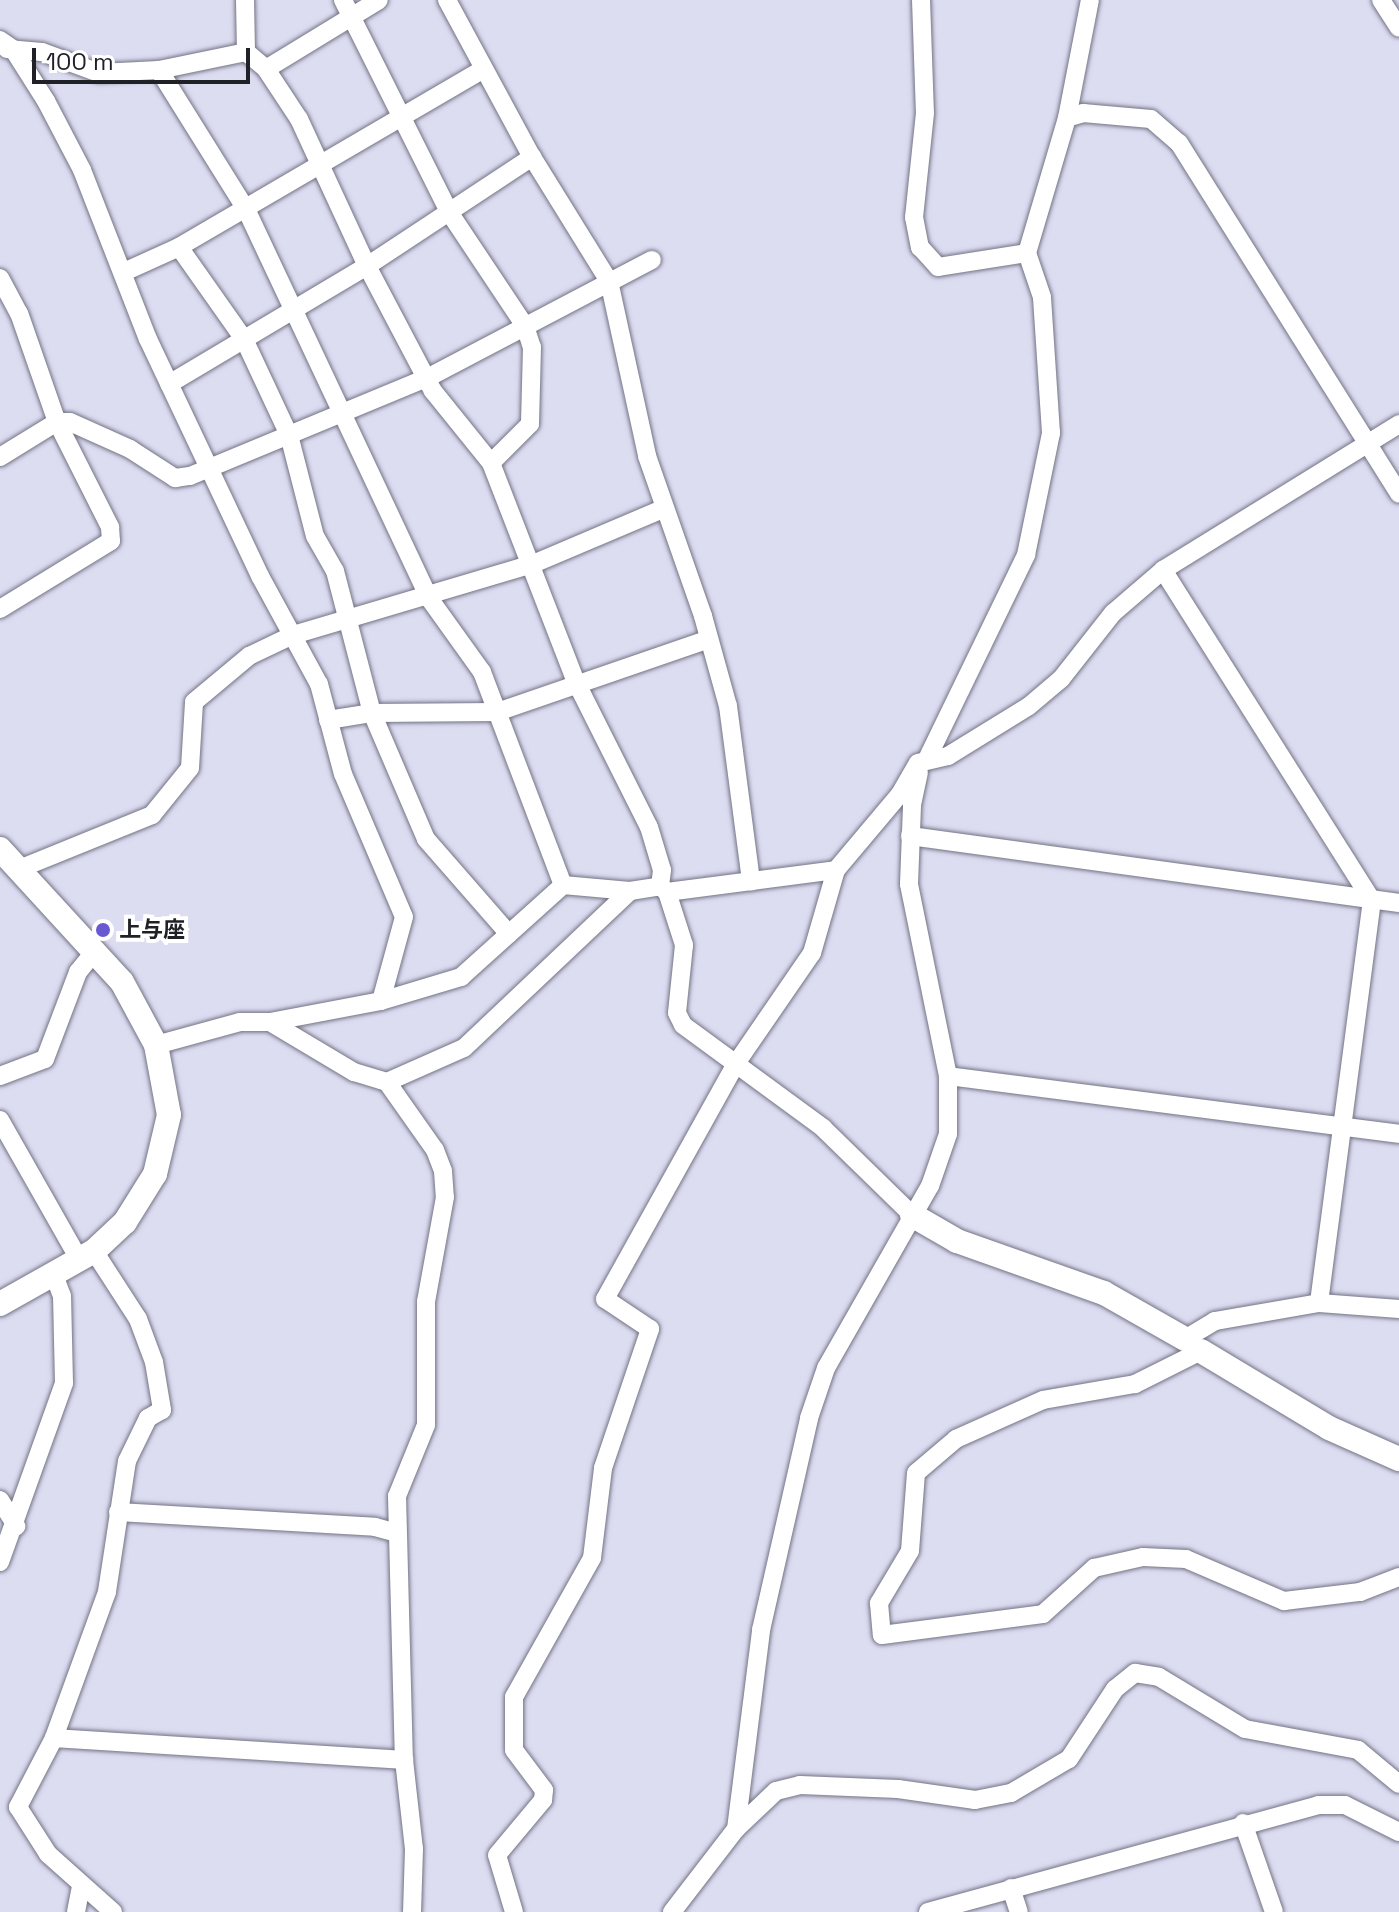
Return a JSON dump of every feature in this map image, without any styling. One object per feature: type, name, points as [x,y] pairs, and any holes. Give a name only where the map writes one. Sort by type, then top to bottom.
[{"type":"main road","points":[[0,849],[96,950],[122,982],[156,1045],[169,1115],[162,1155],[134,1210],[87,1255],[0,1304]]},
{"type":"main road","points":[[912,1215],[957,1241],[1104,1293],[1316,1421],[1399,1459]]},
{"type":"street","points":[[245,0],[246,52],[266,69],[323,165],[367,266],[427,378],[491,463],[533,564],[576,682],[649,827],[662,870],[663,889],[684,945],[677,1013],[683,1025],[823,1128],[912,1215]]},
{"type":"street","points":[[343,0],[348,19],[449,212],[525,326],[532,347],[530,424],[491,463]]},
{"type":"street","points":[[266,69],[379,0]]},
{"type":"street","points":[[447,0],[532,157],[609,281],[647,456],[709,639],[728,706],[751,881]]},
{"type":"street","points":[[921,0],[925,113],[914,217],[920,247],[938,267],[1027,253]]},
{"type":"street","points":[[514,1912],[497,1855],[543,1800],[544,1790],[514,1750],[514,1697],[592,1558],[610,1439],[650,1329],[605,1299],[735,1065],[812,953],[836,870],[900,794],[923,760],[1026,555],[1051,433],[1042,297],[1027,253],[1067,118],[1090,0]]},
{"type":"street","points":[[1381,0],[1399,28]]},
{"type":"street","points":[[4,46],[42,52],[99,73],[159,70],[246,52]]},
{"type":"street","points":[[4,46],[66,137],[169,384],[211,465],[260,576],[319,684],[343,774],[404,917],[381,1001]]},
{"type":"street","points":[[124,272],[179,247],[484,69]]},
{"type":"street","points":[[159,70],[246,209],[429,598],[482,672],[563,885]]},
{"type":"street","points":[[1067,118],[1083,113],[1151,119],[1179,143],[1399,494]]},
{"type":"street","points":[[169,384],[367,266],[532,157]]},
{"type":"street","points":[[179,247],[244,339],[289,435],[315,536],[335,571],[372,713],[426,839],[509,934]]},
{"type":"street","points":[[0,457],[57,422],[107,436],[175,478],[427,378],[652,260]]},
{"type":"street","points":[[0,278],[19,313],[57,422],[110,527],[111,541],[0,609]]},
{"type":"street","points":[[923,760],[948,756],[1029,706],[1061,679],[1113,613],[1163,570],[1399,424]]},
{"type":"street","points":[[19,869],[152,815],[190,768],[194,702],[249,656],[293,635],[429,598],[533,564],[665,508]]},
{"type":"street","points":[[1163,570],[1372,900],[1319,1303]]},
{"type":"street","points":[[328,720],[372,713],[497,712],[576,682],[709,639]]},
{"type":"street","points":[[736,1829],[761,1630],[809,1418],[826,1368],[930,1186],[948,1134],[948,1076],[912,910],[910,836],[923,760]]},
{"type":"street","points":[[910,836],[1399,903]]},
{"type":"street","points":[[156,1045],[240,1022],[270,1022],[381,1001],[461,977],[563,885],[630,891],[836,870]]},
{"type":"street","points":[[387,1082],[482,1035],[630,891]]},
{"type":"street","points":[[0,1076],[45,1059],[78,972],[96,950]]},
{"type":"street","points":[[270,1022],[330,1059],[387,1082],[435,1150],[445,1197],[426,1302],[426,1425],[397,1496],[404,1760],[413,1821],[412,1912]]},
{"type":"street","points":[[948,1076],[1399,1134]]},
{"type":"street","points":[[0,1120],[87,1255],[138,1319],[154,1362],[162,1410],[139,1431],[122,1478],[107,1592],[54,1738],[18,1807],[33,1836],[81,1887],[113,1912]]},
{"type":"street","points":[[0,1562],[16,1526],[64,1383],[62,1296],[54,1275]]},
{"type":"street","points":[[1399,1309],[1319,1303],[1215,1321],[1193,1345],[1135,1384],[1043,1400],[999,1417],[931,1454],[916,1473],[910,1551],[879,1603],[882,1635],[952,1621],[1043,1614],[1094,1568],[1143,1557],[1186,1559],[1284,1601],[1360,1592],[1399,1577]]},
{"type":"street","points":[[0,1500],[16,1526]]},
{"type":"street","points":[[118,1512],[375,1527],[397,1533]]},
{"type":"street","points":[[672,1912],[761,1800],[800,1785],[898,1789],[975,1800],[1011,1793],[1069,1759],[1115,1689],[1144,1672],[1245,1729],[1358,1750],[1399,1784]]},
{"type":"street","points":[[54,1738],[404,1760]]},
{"type":"street","points":[[928,1912],[1243,1823],[1318,1805],[1345,1805],[1399,1832]]},
{"type":"street","points":[[1243,1823],[1274,1912]]},
{"type":"street","points":[[76,1912],[81,1887]]},
{"type":"street","points":[[1011,1888],[1019,1912]]},
{"type":"place","name":"上与座","points":[[103,930]]}]
